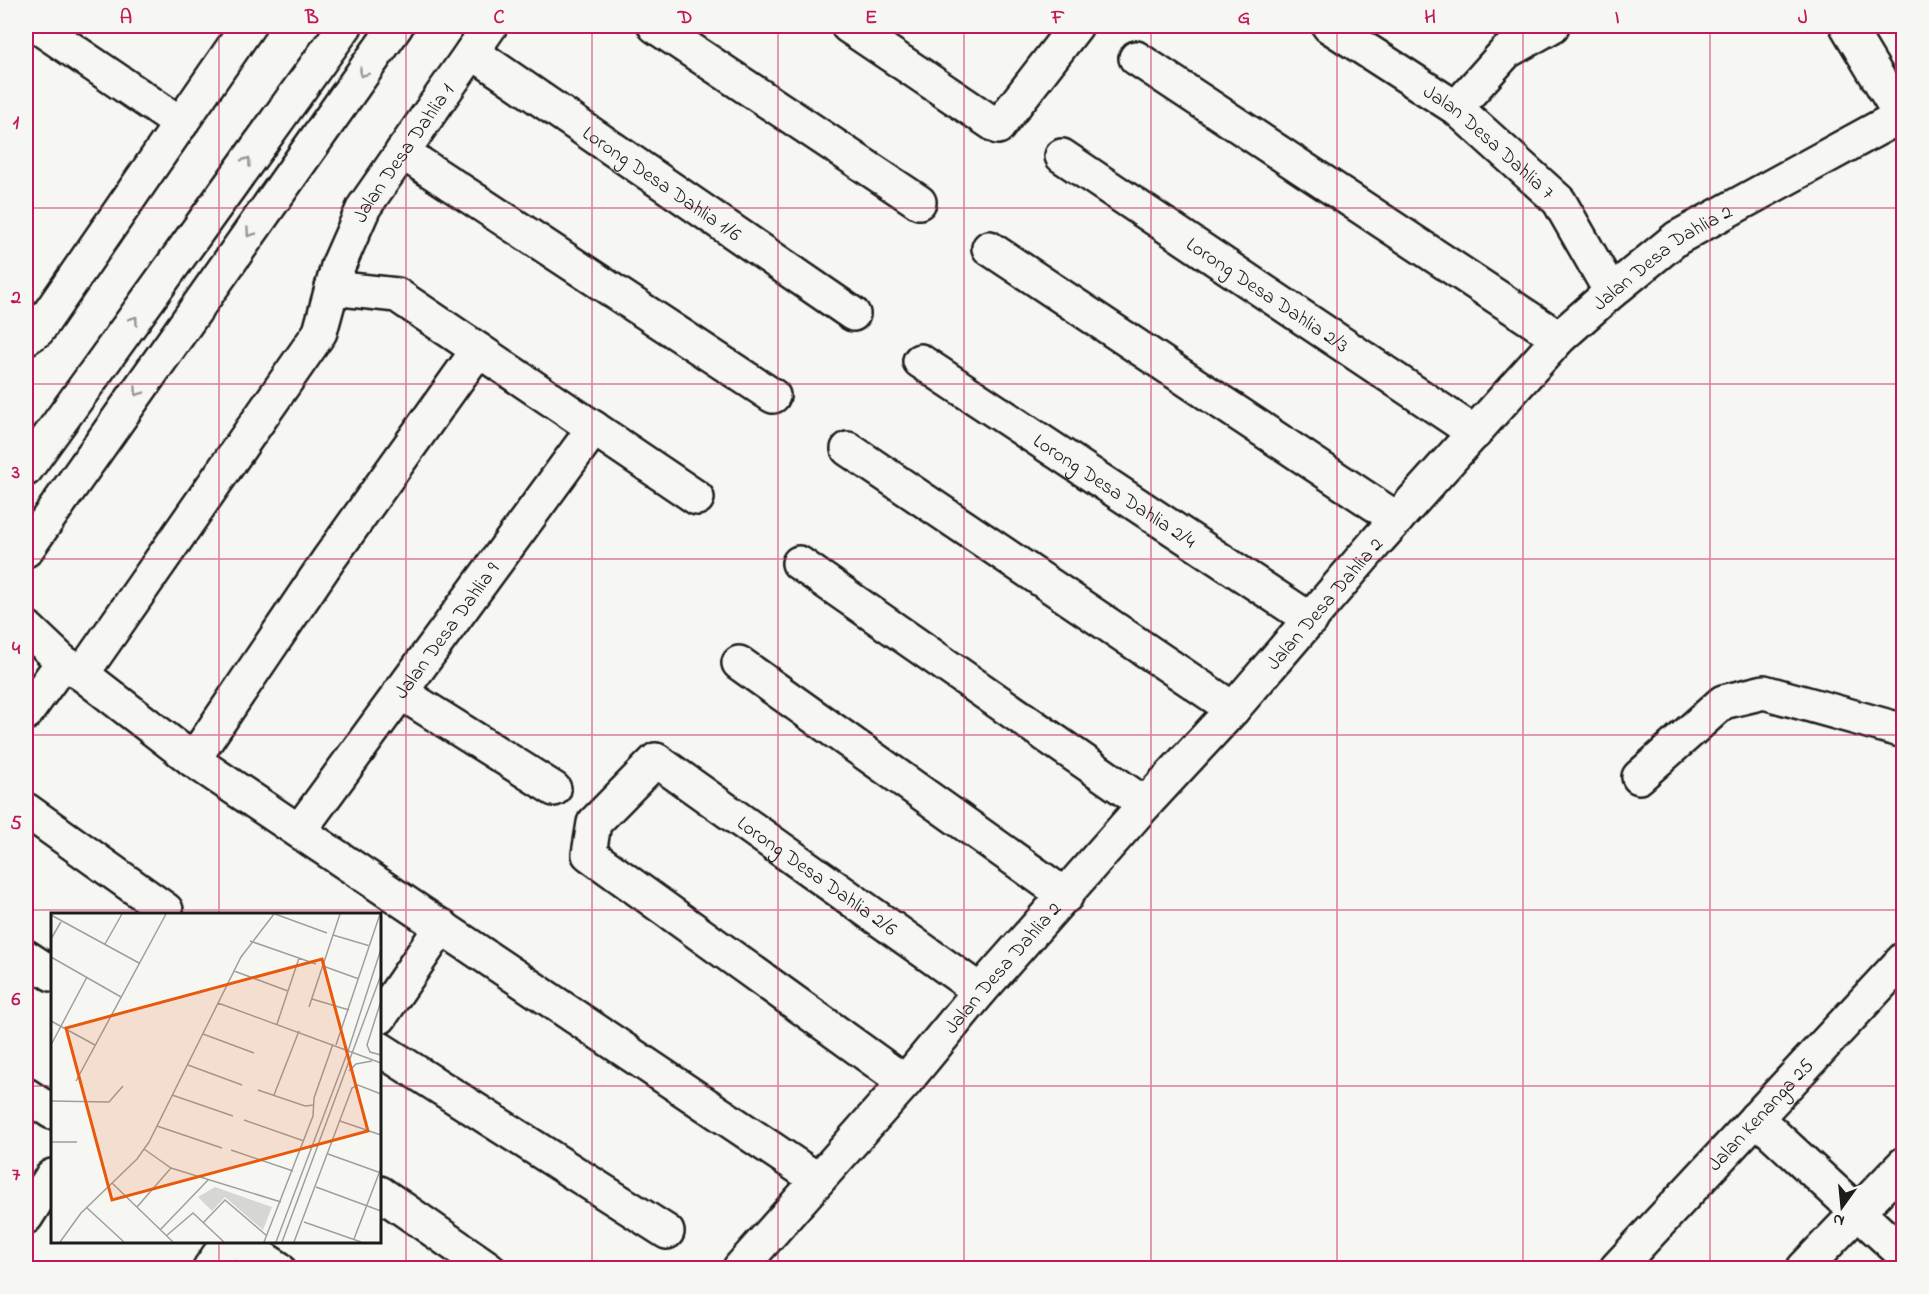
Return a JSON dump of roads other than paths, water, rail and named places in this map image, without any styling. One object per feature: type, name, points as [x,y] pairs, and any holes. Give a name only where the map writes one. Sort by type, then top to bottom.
[{"type":"street","points":[[37,26],[181,124]]},
{"type":"street","points":[[26,338],[38,330],[248,26]]},
{"type":"street","points":[[26,469],[345,26]]},
{"type":"street","points":[[26,550],[396,26]]},
{"type":"street","name":"Jalan Desa Dahlia 1","points":[[72,668],[320,332],[338,266],[364,207],[490,26]]},
{"type":"street","points":[[655,26],[919,202]]},
{"type":"street","points":[[848,26],[998,127],[1076,26]]},
{"type":"street","name":"Jalan Desa Dahlia 7","points":[[1329,26],[1456,108],[1559,201],[1611,292]]},
{"type":"street","points":[[1456,108],[1506,52],[1552,26]]},
{"type":"street","points":[[1847,26],[1902,115]]},
{"type":"street","name":"Lorong Desa Dahlia 1/6","points":[[472,52],[853,314]]},
{"type":"street","points":[[1136,58],[1559,338]]},
{"type":"street","name":"Jalan Desa Dahlia 2","points":[[740,1269],[1145,804],[1233,710],[1397,519],[1559,338],[1677,238],[1902,115]]},
{"type":"street","points":[[402,152],[773,396]]},
{"type":"street","name":"Lorong Desa Dahlia 2/3","points":[[1062,156],[1474,433]]},
{"type":"street","points":[[989,248],[1397,519]]},
{"type":"street","points":[[332,288],[397,295],[698,498]]},
{"type":"street","points":[[193,760],[323,569],[478,350]]},
{"type":"street","name":"Lorong Desa Dahlia 2/4","points":[[920,361],[1311,620]]},
{"type":"street","points":[[26,449],[81,394]]},
{"type":"street","name":"Jalan Desa Dahlia 9","points":[[299,831],[594,428]]},
{"type":"street","points":[[848,449],[1233,710]]},
{"type":"street","points":[[799,563],[1145,804]]},
{"type":"street","points":[[26,627],[72,668],[193,760],[818,1179]]},
{"type":"street","points":[[740,663],[1066,896]]},
{"type":"street","points":[[26,713],[72,668]]},
{"type":"street","points":[[400,692],[554,789]]},
{"type":"street","points":[[1639,777],[1723,702],[1764,692],[1904,731]]},
{"type":"street","name":"Lorong Desa Dahlia 2/6","points":[[905,1082],[589,854],[594,823],[656,760],[980,992]]},
{"type":"street","points":[[26,810],[166,910]]},
{"type":"street","points":[[381,1016],[442,926]]},
{"type":"street","points":[[26,957],[51,973]]},
{"type":"street","name":"Jalan Kenanga 25","points":[[1617,1269],[1904,959]]},
{"type":"street","points":[[381,1050],[666,1232]]},
{"type":"street","points":[[26,1095],[51,1111]]},
{"type":"street","points":[[1756,1118],[1904,1255]]},
{"type":"street","points":[[1804,1269],[1904,1164]]},
{"type":"street","points":[[26,1217],[51,1178]]},
{"type":"street","points":[[381,1194],[488,1269]]},
{"type":"street","points":[[210,1269],[227,1243]]},
{"type":"street","points":[[239,1243],[278,1269]]}]
